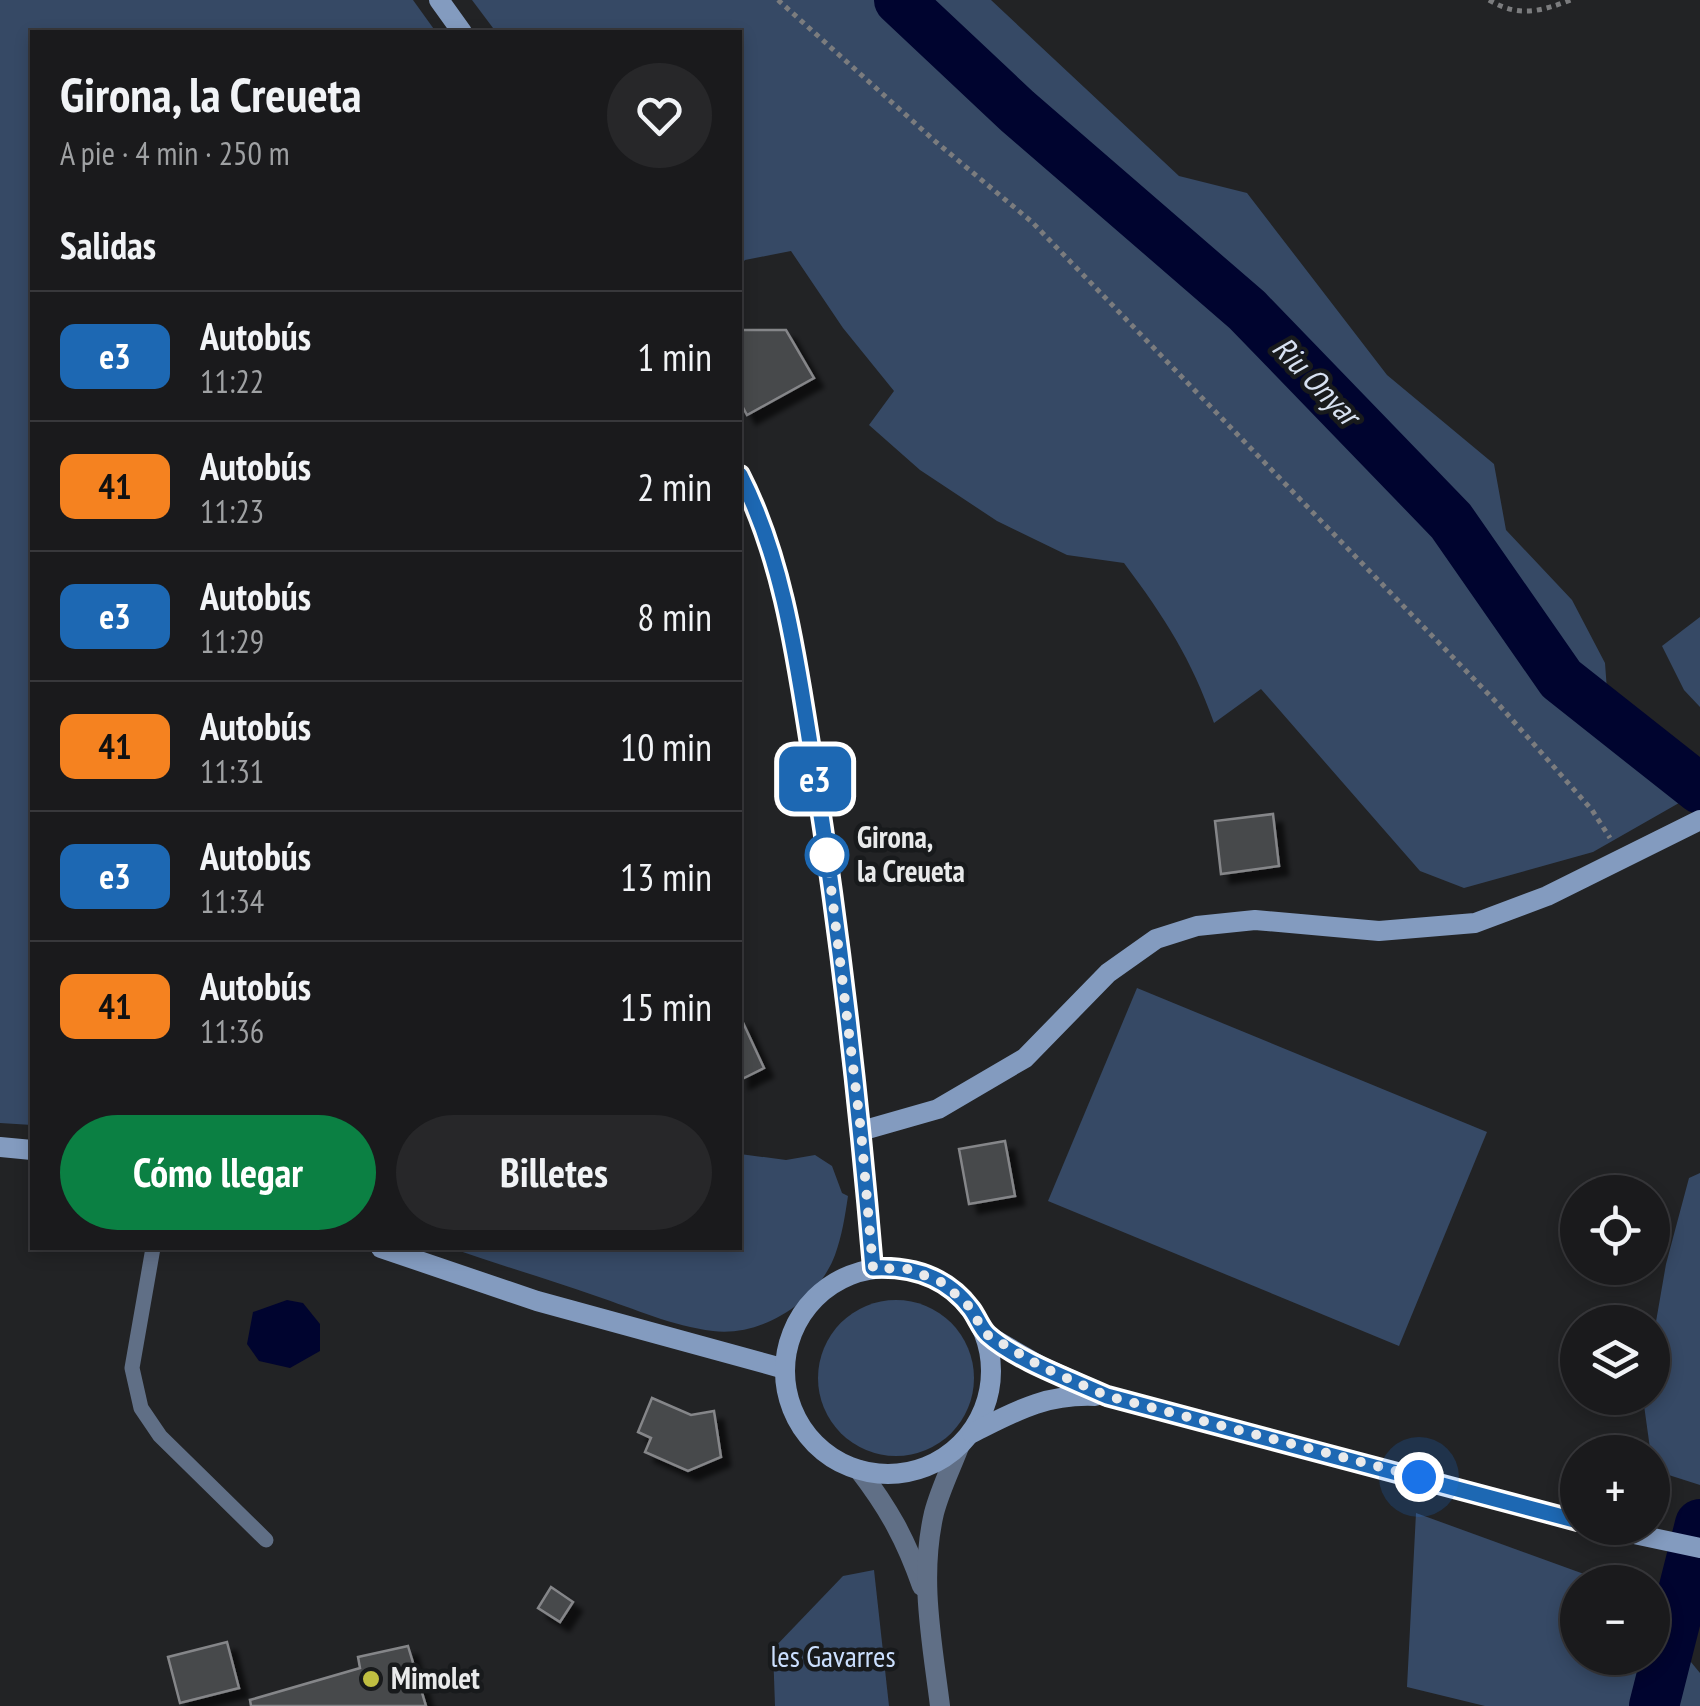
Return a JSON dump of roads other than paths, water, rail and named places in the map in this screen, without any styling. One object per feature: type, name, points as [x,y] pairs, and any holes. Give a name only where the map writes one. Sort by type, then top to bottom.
[{"type":"main road","points":[[439,0],[461,30]]},
{"type":"main road","points":[[742,479],[775,570],[797,661],[824,836],[861,1131],[873,1268]]},
{"type":"main road","points":[[861,1131],[938,1109],[1025,1058],[1108,972],[1156,939],[1197,926],[1255,920],[1379,931],[1475,923],[1547,896],[1700,820]]},
{"type":"main road","points":[[0,1147],[30,1150]]},
{"type":"main road","points":[[386,1250],[537,1301],[785,1369]]},
{"type":"main road","points":[[965,1440],[987,1403],[992,1368],[986,1334],[967,1304],[941,1282],[908,1269],[873,1268],[842,1278],[816,1296],[790,1337],[785,1369],[789,1401],[804,1430],[828,1454],[859,1470],[912,1472],[945,1458],[965,1440],[1031,1403],[1067,1395],[1107,1396]]},
{"type":"main road","points":[[986,1334],[1042,1367],[1107,1396],[1560,1516]]},
{"type":"main road","points":[[1670,1542],[1700,1548]]},
{"type":"street","points":[[926,1596],[935,1510],[965,1440]]},
{"type":"street","points":[[859,1470],[890,1510],[926,1596],[940,1706]]},
{"type":"lane","points":[[154,1250],[132,1368],[141,1408],[160,1436],[266,1540]]},
{"type":"waterway","name":"Riu Onyar","points":[[899,0],[1017,111],[1247,310],[1451,521],[1561,679],[1700,789]]},
{"type":"waterway","name":"Riu Onyar","points":[[1654,1706],[1700,1524]]},
{"type":"place","name":"Girona, la Creueta","points":[[827,855]]},
{"type":"place","name":"Mimolet","points":[[371,1679]]},
{"type":"park label","name":"les Gavarres","points":[[833,1657]]}]
